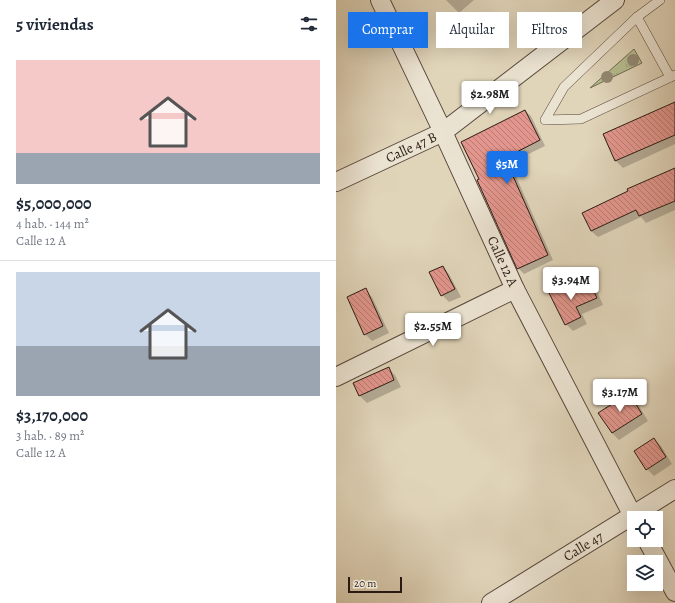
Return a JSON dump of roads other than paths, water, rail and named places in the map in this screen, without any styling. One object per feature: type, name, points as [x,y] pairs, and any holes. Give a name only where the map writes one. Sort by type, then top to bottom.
[{"type":"street","name":"Calle 12 A","points":[[380,0],[443,132],[515,289],[630,511]]},
{"type":"street","name":"Calle 47 B","points":[[336,182],[443,132],[614,0]]},
{"type":"street","points":[[336,377],[515,289]]},
{"type":"street","name":"Calle 47","points":[[642,511],[675,489]]},
{"type":"street","name":"Calle 47","points":[[491,603],[627,521]]},
{"type":"street","points":[[651,547],[675,592]]},
{"type":"lane","points":[[637,16],[672,76],[581,119],[545,120],[564,87],[637,16],[660,0]]}]
